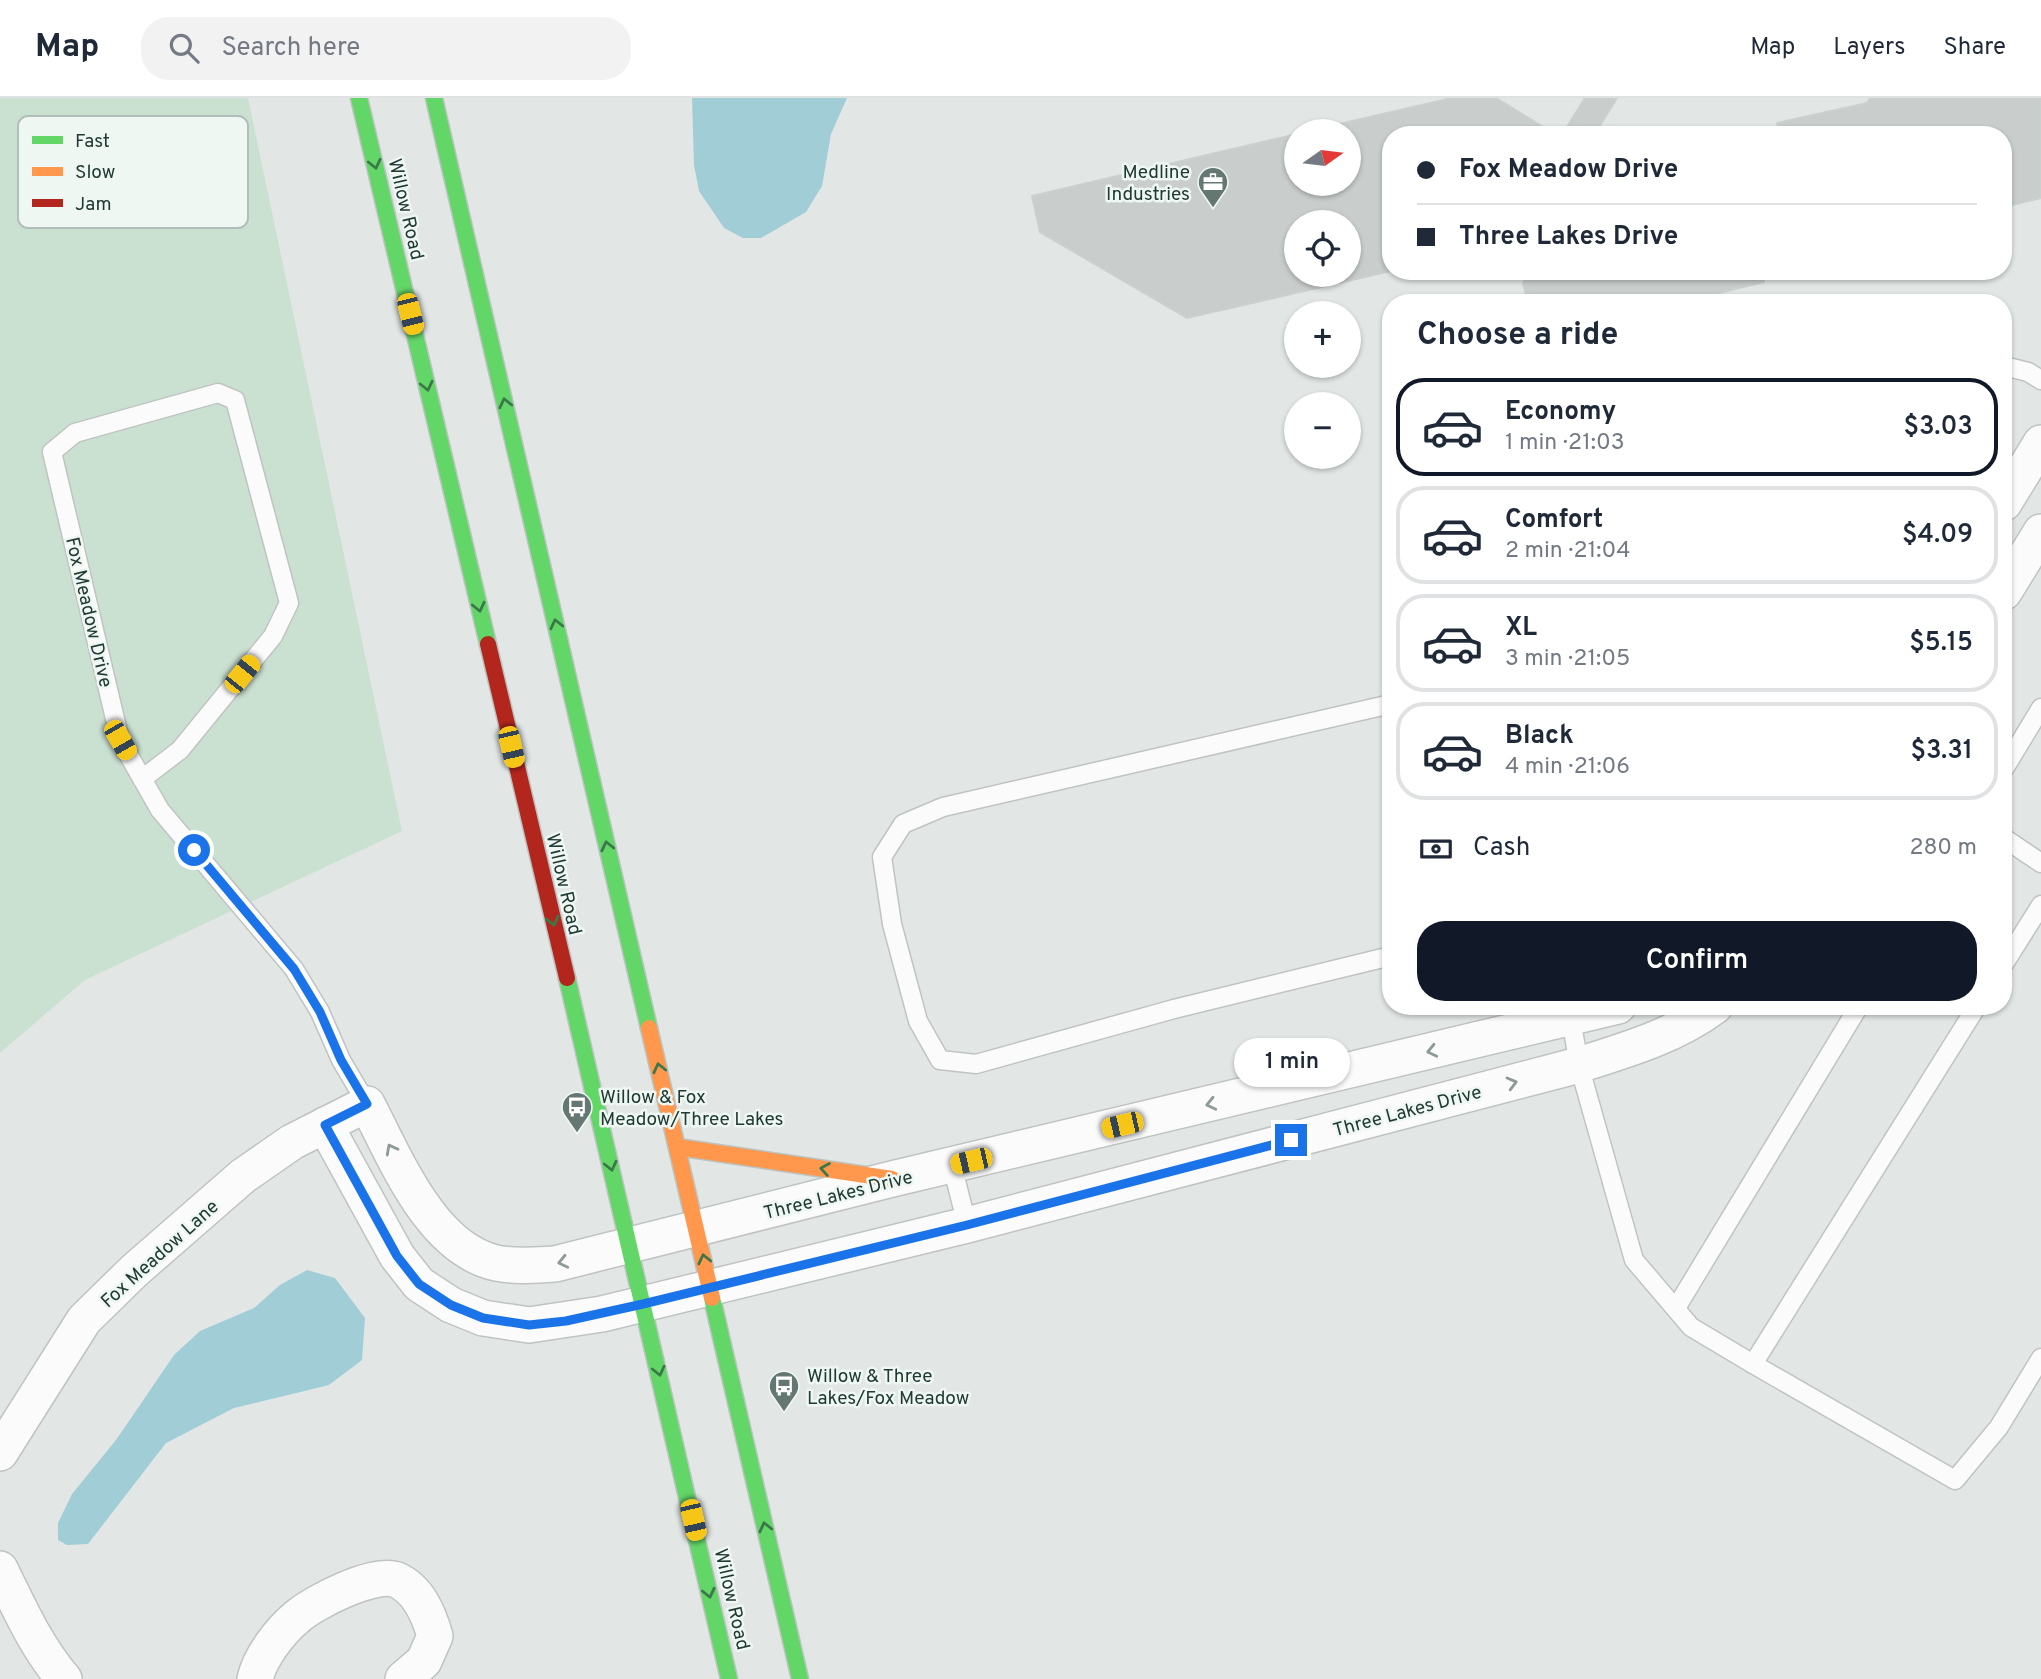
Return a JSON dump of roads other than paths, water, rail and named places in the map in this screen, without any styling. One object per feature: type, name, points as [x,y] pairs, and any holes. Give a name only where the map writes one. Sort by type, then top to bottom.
[{"type":"main road","name":"Willow Road","points":[[359,98],[630,1246],[729,1679]]},
{"type":"main road","points":[[434,98],[800,1679]]},
{"type":"main road","points":[[677,1147],[892,1179]]},
{"type":"street","points":[[2012,490],[2041,443]]},
{"type":"street","points":[[2012,579],[2041,532]]},
{"type":"street","name":"Three Lakes Drive","points":[[630,1246],[1558,1015]]},
{"type":"street","name":"Three Lakes Drive","points":[[643,1304],[967,1225],[1579,1065],[1639,1046],[1700,1015]]},
{"type":"street","name":"Fox Meadow Drive","points":[[367,1104],[418,1200],[440,1226],[464,1248],[493,1262],[522,1266],[555,1264],[630,1246]]},
{"type":"street","name":"Fox Meadow Lane","points":[[0,1453],[84,1320],[134,1271],[243,1176],[292,1142],[367,1104]]},
{"type":"street","points":[[325,1125],[397,1256],[419,1284],[451,1305],[483,1318],[529,1325],[566,1321],[643,1304]]},
{"type":"street","points":[[0,1569],[27,1624],[51,1665],[64,1679]]},
{"type":"street","points":[[255,1679],[258,1665],[298,1616],[349,1588],[372,1579],[395,1579],[412,1590],[428,1612],[435,1636],[424,1661],[403,1679]]},
{"type":"lane","points":[[2012,368],[2028,372],[2041,380]]},
{"type":"lane","name":"Fox Meadow Drive","points":[[142,779],[180,750],[273,636],[289,603],[235,400],[218,393],[75,433],[52,452],[120,740],[142,779],[160,810],[294,969],[320,1012],[341,1060],[367,1104]]},
{"type":"lane","points":[[1382,706],[943,807],[903,824],[882,857],[892,924],[918,1021],[940,1060],[976,1064],[1174,1009],[1382,958]]},
{"type":"lane","points":[[2012,756],[2041,708]]},
{"type":"lane","points":[[2012,843],[2041,863]]},
{"type":"lane","points":[[2012,951],[2041,905]]},
{"type":"lane","points":[[1571,1015],[1579,1065],[1634,1260],[1691,1326],[1955,1480],[1999,1427],[2041,1358]]},
{"type":"lane","points":[[1675,1308],[1854,1015]]},
{"type":"lane","points":[[1754,1364],[1972,1015]]},
{"type":"lane","points":[[952,1165],[967,1225]]},
{"type":"water","points":[[692,98],[847,98],[831,134],[822,186],[806,212],[761,238],[743,238],[724,228],[699,191],[694,165]]},
{"type":"water","points":[[307,1270],[335,1278],[365,1318],[362,1360],[329,1385],[234,1408],[166,1443],[88,1544],[67,1545],[58,1540],[58,1523],[72,1494],[116,1440],[174,1355],[200,1331],[254,1308],[280,1285]]},
{"type":"place","name":"Medline Industries","points":[[1213,209]]},
{"type":"place","name":"Willow & Fox Meadow/Three Lakes","points":[[577,1134]]},
{"type":"place","name":"Willow & Three Lakes/Fox Meadow","points":[[784,1413]]}]
